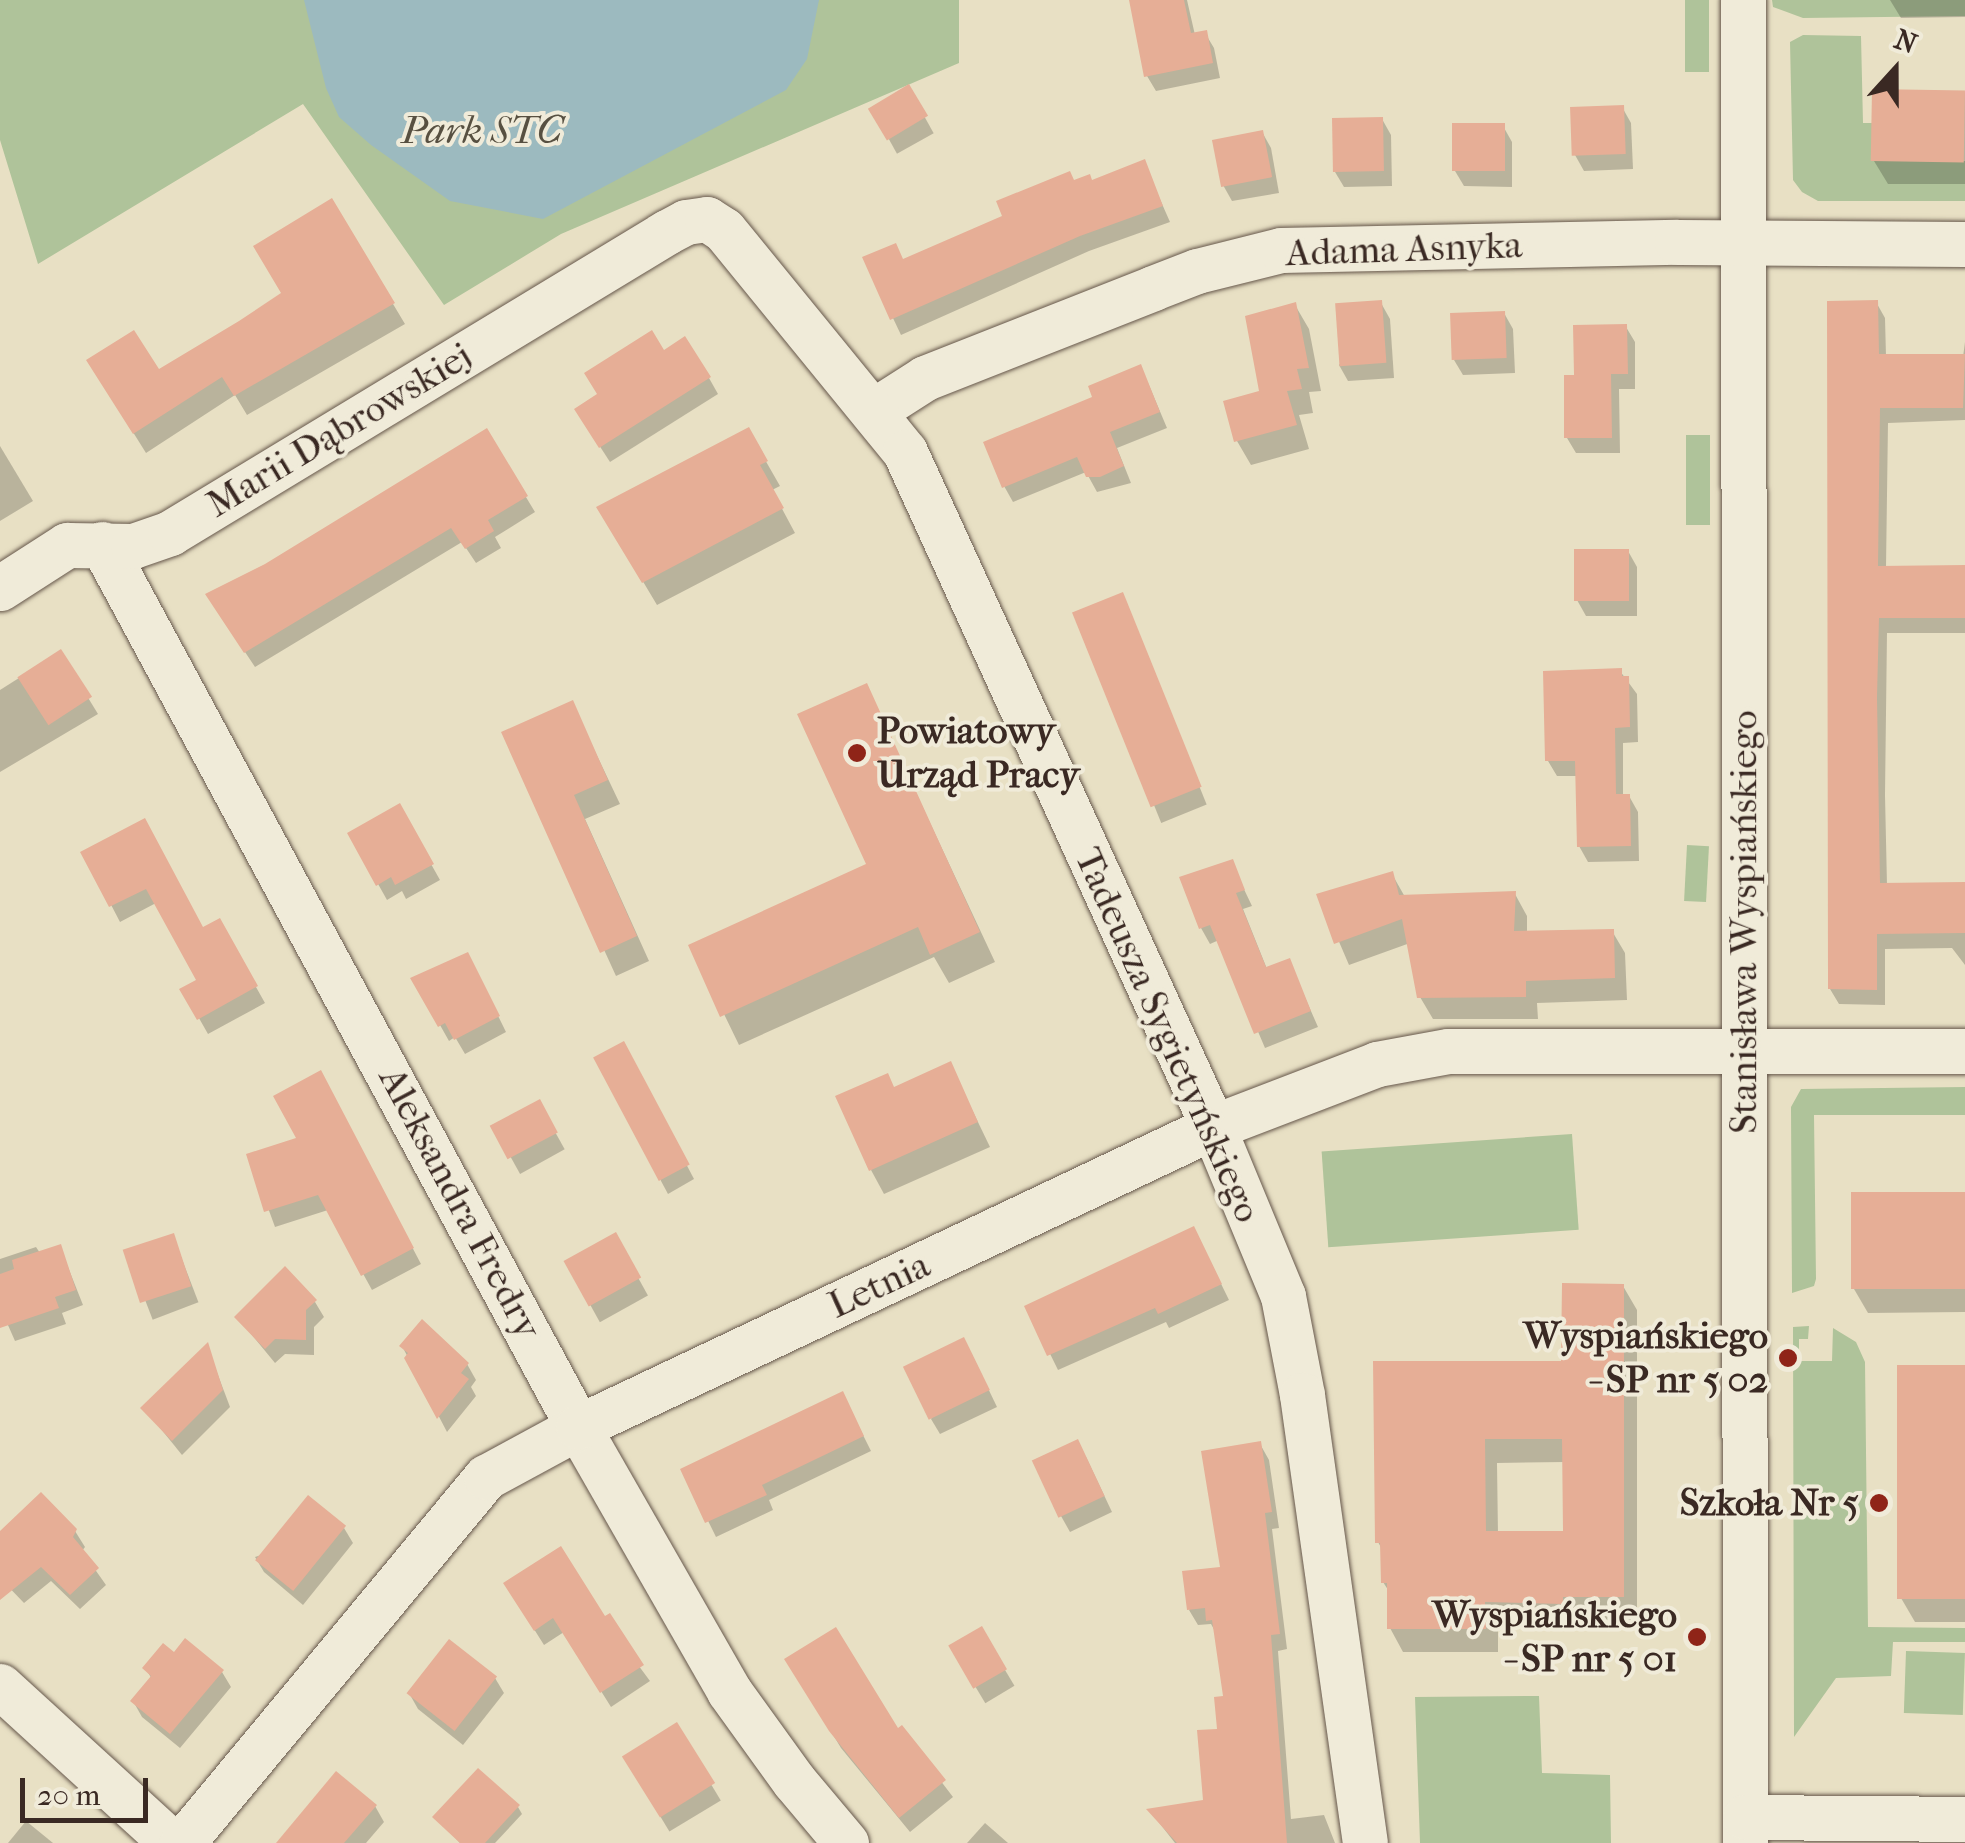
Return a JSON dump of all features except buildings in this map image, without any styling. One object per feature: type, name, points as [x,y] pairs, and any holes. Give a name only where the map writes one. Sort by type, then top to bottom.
[{"type":"street","name":"Stanisława Wyspiańskiego","points":[[1744,0],[1740,242],[1745,1830]]},
{"type":"street","name":"Tadeusza Sygietyńskiego","points":[[667,232],[686,222],[707,219],[724,230],[875,410],[905,452],[1214,1127],[1283,1296],[1302,1395],[1363,1829]]},
{"type":"street","name":"Marii Dąbrowskiej","points":[[0,588],[67,545],[133,546],[170,533],[667,232]]},
{"type":"street","name":"Adama Asnyka","points":[[875,410],[925,378],[1153,288],[1197,271],[1282,250],[1740,242],[1965,244]]},
{"type":"street","name":"Aleksandra Fredry","points":[[102,544],[578,1427],[729,1690],[794,1782],[846,1843]]},
{"type":"street","name":"Letnia","points":[[182,1843],[486,1477],[578,1427],[1214,1127],[1377,1064],[1448,1051],[1965,1051]]},
{"type":"street","points":[[0,1686],[172,1843]]},
{"type":"street","points":[[1745,1830],[1965,1818]]},
{"type":"green space","name":"Park STC","points":[[0,0],[959,0],[959,63],[561,234],[444,305],[303,104],[38,264],[0,140]]},
{"type":"green space","points":[[1685,0],[1709,0],[1709,72],[1685,72]]},
{"type":"green space","points":[[1772,0],[1965,0],[1965,16],[1803,18],[1773,7]]},
{"type":"green space","points":[[1803,35],[1861,36],[1863,123],[1872,123],[1872,161],[1965,161],[1965,201],[1818,201],[1802,192],[1793,180],[1790,42]]},
{"type":"green space","points":[[1686,435],[1710,435],[1710,525],[1686,525]]},
{"type":"green space","points":[[1687,845],[1709,846],[1706,902],[1684,901]]},
{"type":"green space","points":[[1965,1087],[1965,1115],[1814,1115],[1816,1279],[1814,1286],[1792,1293],[1791,1107],[1801,1089]]},
{"type":"green space","points":[[1572,1134],[1579,1230],[1328,1247],[1322,1152]]},
{"type":"green space","points":[[1809,1326],[1808,1339],[1799,1339],[1799,1361],[1832,1361],[1833,1328],[1856,1342],[1865,1362],[1868,1627],[1965,1628],[1965,1642],[1893,1642],[1891,1676],[1836,1678],[1794,1737],[1793,1327]]},
{"type":"green space","points":[[1906,1651],[1965,1653],[1963,1715],[1904,1713]]},
{"type":"green space","points":[[1539,1696],[1542,1773],[1610,1775],[1611,1843],[1420,1843],[1415,1697]]},
{"type":"water","points":[[304,0],[819,0],[807,59],[786,90],[543,219],[450,201],[371,145],[339,117],[326,88]]},
{"type":"place","name":"Powiatowy Urząd Pracy","points":[[857,753]]},
{"type":"place","name":"Wyspiańskiego - SP nr 5 02","points":[[1788,1358]]},
{"type":"place","name":"Szkoła Nr 5","points":[[1879,1503]]},
{"type":"place","name":"Wyspiańskiego - SP nr 5 01","points":[[1697,1637]]}]
